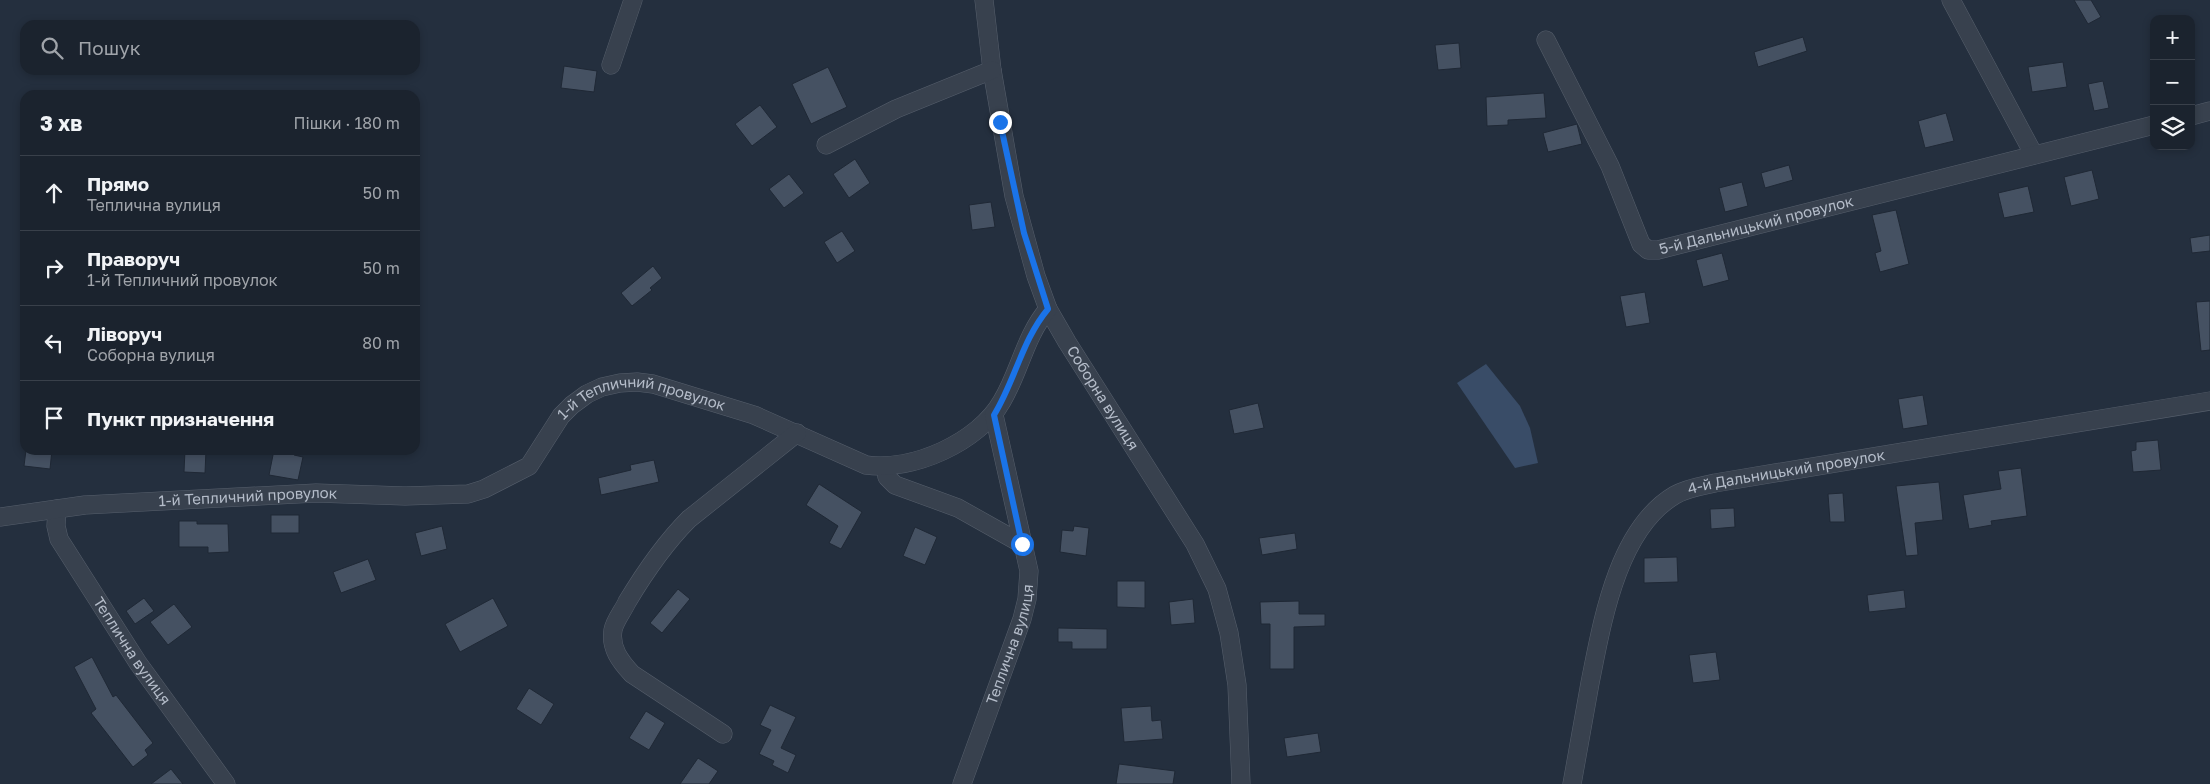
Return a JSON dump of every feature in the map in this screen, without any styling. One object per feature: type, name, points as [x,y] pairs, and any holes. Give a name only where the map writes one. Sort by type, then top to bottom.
[{"type":"street","points":[[611,65],[632,0]]},
{"type":"street","name":"Соборна вулиця","points":[[984,0],[992,70],[1014,196],[1036,276],[1048,309],[1195,544],[1217,589],[1229,633],[1237,685],[1241,784]]},
{"type":"street","points":[[1951,0],[2034,155]]},
{"type":"street","name":"5-й Дальницький провулок","points":[[1546,40],[1610,166],[1642,244],[1648,250],[1668,248],[2150,126]]},
{"type":"street","points":[[826,145],[896,109],[992,70]]},
{"type":"street","points":[[2195,115],[2210,111]]},
{"type":"street","name":"1-й Тепличний провулок","points":[[0,517],[84,505],[316,493],[405,496],[468,494],[484,489],[528,466],[561,416],[587,394],[620,383],[637,382],[721,404],[797,433],[858,462],[885,467],[918,460],[951,446],[972,433],[994,415],[1012,381],[1031,333],[1048,309]]},
{"type":"street","name":"4-й Дальницький провулок","points":[[1572,784],[1603,616],[1615,581],[1630,544],[1644,524],[1675,495],[1715,483],[2210,401]]},
{"type":"street","name":"Теплична вулиця","points":[[962,784],[1028,599],[1029,571],[994,415]]},
{"type":"street","points":[[723,734],[632,674],[620,661],[615,651],[613,630],[649,566],[676,532],[689,519],[797,433]]},
{"type":"street","points":[[885,467],[887,478],[895,485],[958,508],[1022,544]]},
{"type":"street","name":"Теплична вулиця","points":[[57,510],[56,526],[59,539],[138,663],[226,784]]},
{"type":"water","points":[[1486,364],[1520,406],[1530,428],[1538,463],[1515,468],[1457,383]]},
{"type":"building","points":[[2074,0],[2091,0],[2101,17],[2088,24]]},
{"type":"building","points":[[1803,37],[1807,51],[1758,67],[1754,52]]},
{"type":"building","points":[[1459,43],[1461,68],[1438,70],[1435,45]]},
{"type":"building","points":[[2063,62],[2067,87],[2032,92],[2028,67]]},
{"type":"building","points":[[564,66],[597,71],[594,92],[561,88]]},
{"type":"building","points":[[828,67],[847,107],[811,124],[792,84]]},
{"type":"building","points":[[2103,81],[2109,108],[2094,111],[2088,84]]},
{"type":"building","points":[[1544,93],[1546,118],[1508,120],[1508,125],[1487,126],[1486,97]]},
{"type":"building","points":[[760,105],[777,127],[752,146],[735,124]]},
{"type":"building","points":[[1946,113],[1954,141],[1925,148],[1918,121]]},
{"type":"building","points":[[1577,124],[1582,144],[1548,152],[1543,133]]},
{"type":"building","points":[[855,159],[870,183],[849,198],[833,174]]},
{"type":"building","points":[[1789,165],[1793,180],[1765,188],[1761,173]]},
{"type":"building","points":[[2092,170],[2099,199],[2071,206],[2064,177]]},
{"type":"building","points":[[789,174],[804,193],[784,208],[769,189]]},
{"type":"building","points":[[1742,182],[1748,206],[1725,212],[1719,188]]},
{"type":"building","points":[[2028,186],[2034,212],[2004,218],[1998,193]]},
{"type":"building","points":[[991,202],[995,227],[972,230],[969,205]]},
{"type":"building","points":[[1896,210],[1909,264],[1880,272],[1875,253],[1881,251],[1872,215]]},
{"type":"building","points":[[842,231],[855,251],[837,263],[824,242]]},
{"type":"building","points":[[2210,235],[2210,251],[2192,253],[2190,238]]},
{"type":"building","points":[[1722,253],[1729,280],[1703,287],[1696,260]]},
{"type":"building","points":[[653,266],[662,278],[650,288],[652,290],[632,306],[621,293]]},
{"type":"building","points":[[1645,292],[1650,323],[1626,327],[1620,296]]},
{"type":"building","points":[[2210,301],[2210,350],[2201,351],[2196,302]]},
{"type":"building","points":[[1923,395],[1928,425],[1903,429],[1898,399]]},
{"type":"building","points":[[1258,403],[1264,428],[1234,434],[1229,410]]},
{"type":"building","points":[[2158,440],[2161,470],[2133,472],[2131,451],[2136,450],[2136,442]]},
{"type":"building","points":[[25,455],[51,455],[50,469],[24,466]]},
{"type":"building","points":[[185,455],[206,455],[205,473],[184,472]]},
{"type":"building","points":[[273,455],[303,457],[298,480],[269,475]]},
{"type":"building","points":[[654,460],[659,482],[601,495],[598,478],[631,470],[630,465]]},
{"type":"building","points":[[2021,468],[2027,516],[1991,521],[1992,525],[1969,529],[1963,495],[2001,489],[1998,471]]},
{"type":"building","points":[[1939,482],[1943,520],[1915,523],[1918,555],[1906,556],[1896,486]]},
{"type":"building","points":[[819,484],[862,512],[841,549],[829,543],[838,526],[806,505]]},
{"type":"building","points":[[1843,493],[1845,522],[1830,522],[1828,494]]},
{"type":"building","points":[[1734,508],[1735,527],[1711,529],[1710,509]]},
{"type":"building","points":[[271,515],[299,515],[299,533],[271,533]]},
{"type":"building","points":[[179,521],[197,521],[197,524],[228,524],[229,552],[208,553],[208,547],[179,547]]},
{"type":"building","points":[[442,526],[447,549],[421,556],[415,533]]},
{"type":"building","points":[[1074,526],[1089,528],[1086,556],[1060,552],[1062,530],[1073,531]]},
{"type":"building","points":[[915,527],[937,537],[925,565],[903,556]]},
{"type":"building","points":[[1295,533],[1297,549],[1262,555],[1259,538]]},
{"type":"building","points":[[1677,557],[1678,582],[1644,583],[1644,558]]},
{"type":"building","points":[[368,559],[376,580],[341,593],[333,572]]},
{"type":"building","points":[[1117,581],[1145,581],[1145,608],[1117,607]]},
{"type":"building","points":[[678,589],[690,599],[662,633],[650,623]]},
{"type":"building","points":[[1904,590],[1906,608],[1869,612],[1867,595]]},
{"type":"building","points":[[144,598],[154,611],[135,624],[126,611]]},
{"type":"building","points":[[493,598],[508,626],[460,652],[445,624]]},
{"type":"building","points":[[1193,599],[1195,623],[1171,625],[1169,602]]},
{"type":"building","points":[[1299,601],[1299,614],[1325,614],[1325,626],[1294,627],[1294,669],[1270,669],[1270,624],[1261,624],[1260,602]]},
{"type":"building","points":[[174,604],[192,627],[168,645],[150,622]]},
{"type":"building","points":[[1058,628],[1107,629],[1107,649],[1072,649],[1072,642],[1058,642]]},
{"type":"building","points":[[1716,652],[1720,680],[1693,683],[1689,655]]},
{"type":"building","points":[[92,657],[113,697],[116,695],[153,743],[145,750],[148,755],[133,767],[91,713],[96,709],[74,667]]},
{"type":"building","points":[[529,688],[554,704],[541,725],[516,709]]},
{"type":"building","points":[[770,705],[796,717],[781,748],[796,755],[788,773],[772,765],[774,761],[759,754],[771,730],[760,725]]},
{"type":"building","points":[[1151,706],[1152,721],[1161,720],[1163,739],[1124,742],[1121,708]]},
{"type":"building","points":[[646,711],[665,723],[649,750],[629,738]]},
{"type":"building","points":[[1318,733],[1321,752],[1287,757],[1284,738]]},
{"type":"building","points":[[698,758],[718,771],[709,784],[680,784]]},
{"type":"building","points":[[1119,764],[1175,771],[1173,784],[1116,784]]},
{"type":"building","points":[[171,769],[183,784],[151,784]]},
{"type":"route","points":[[1000,122],[1014,196],[1036,276],[1048,309],[1031,333],[1012,381],[994,415],[1022,544]]}]
